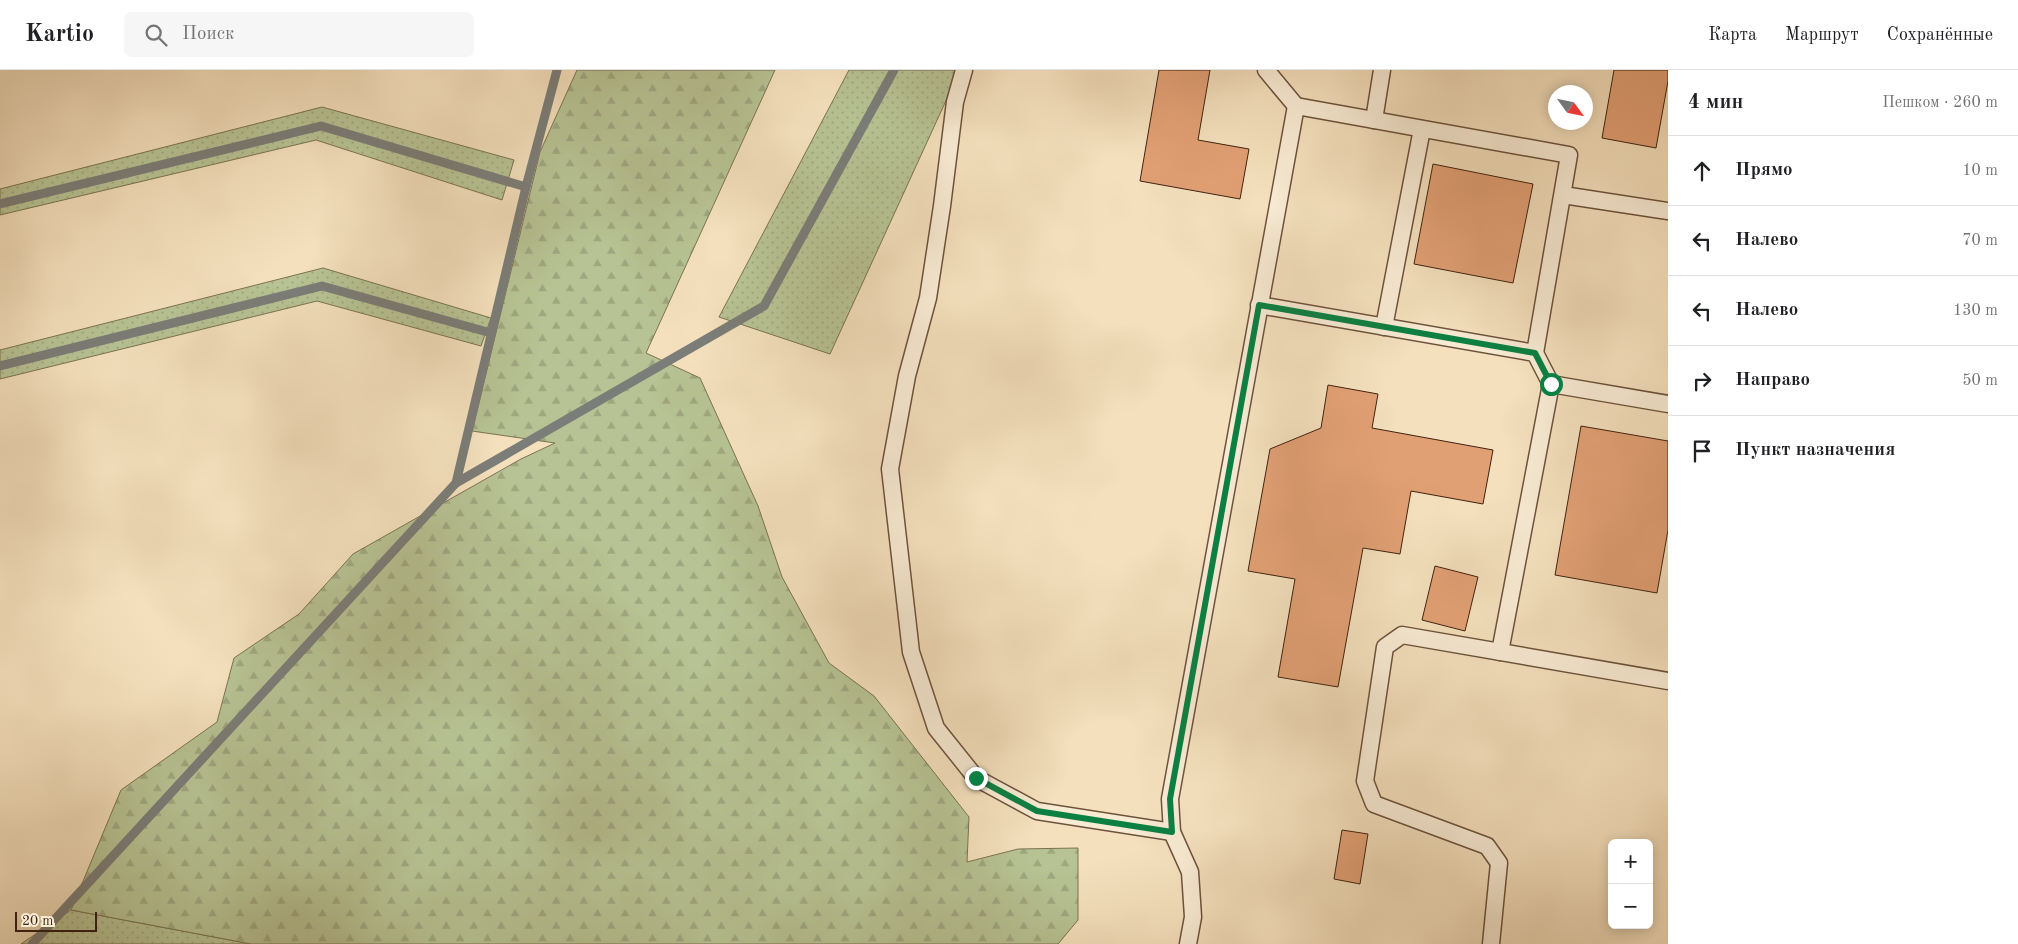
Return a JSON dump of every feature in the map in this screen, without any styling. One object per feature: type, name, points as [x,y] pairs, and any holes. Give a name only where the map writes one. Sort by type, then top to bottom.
[{"type":"lane","points":[[964,70],[954,102],[942,206],[928,298],[907,376],[890,469],[911,652],[936,728],[976,778],[1037,811],[1172,832]]},
{"type":"lane","points":[[1266,70],[1296,106],[1569,155],[1535,353],[1551,384],[1500,652]]},
{"type":"lane","points":[[1374,120],[1382,70]]},
{"type":"lane","points":[[1188,944],[1192,916],[1190,872],[1172,832],[1170,799],[1296,106]]},
{"type":"lane","points":[[1384,327],[1422,129]]},
{"type":"lane","points":[[1563,195],[1668,211]]},
{"type":"lane","points":[[1259,305],[1535,353]]},
{"type":"lane","points":[[1551,384],[1668,404]]},
{"type":"lane","points":[[1491,944],[1499,863],[1487,846],[1374,804],[1365,781],[1385,647],[1402,635],[1668,681]]},
{"type":"green space","points":[[577,70],[775,70],[646,353],[700,378],[758,506],[782,577],[829,663],[874,696],[969,817],[967,862],[1018,849],[1078,848],[1078,920],[1058,944],[251,944],[71,910],[121,790],[217,722],[234,658],[299,614],[353,554],[521,459],[555,443],[472,431],[540,152]]},
{"type":"green space","points":[[849,70],[960,70],[830,354],[719,317]]},
{"type":"green space","points":[[322,107],[514,160],[502,200],[316,140],[0,215],[0,189]]},
{"type":"green space","points":[[323,268],[491,318],[481,346],[317,301],[0,379],[0,350]]},
{"type":"green space","points":[[71,910],[251,944],[21,944]]},
{"type":"building","points":[[1159,70],[1210,70],[1198,140],[1249,149],[1240,199],[1140,181]]},
{"type":"building","points":[[1614,70],[1668,70],[1668,81],[1656,148],[1602,138]]},
{"type":"building","points":[[1433,164],[1533,184],[1513,283],[1414,264]]},
{"type":"building","points":[[1328,385],[1378,394],[1372,428],[1493,450],[1483,504],[1411,491],[1400,554],[1363,548],[1338,687],[1278,677],[1295,579],[1248,571],[1270,449],[1321,428]]},
{"type":"building","points":[[1581,426],[1668,441],[1668,530],[1657,593],[1555,575]]},
{"type":"building","points":[[1435,566],[1478,577],[1465,631],[1422,620]]},
{"type":"building","points":[[1342,830],[1368,834],[1360,884],[1334,879]]},
{"type":"waterway","points":[[456,483],[526,187],[557,70]]},
{"type":"waterway","points":[[32,944],[456,483],[764,306],[894,70]]},
{"type":"waterway","points":[[0,204],[321,126],[526,187]]},
{"type":"waterway","points":[[0,366],[322,286],[491,333]]},
{"type":"route","points":[[976,778],[1037,811],[1172,832],[1170,799],[1259,305],[1535,353],[1551,384]]}]
